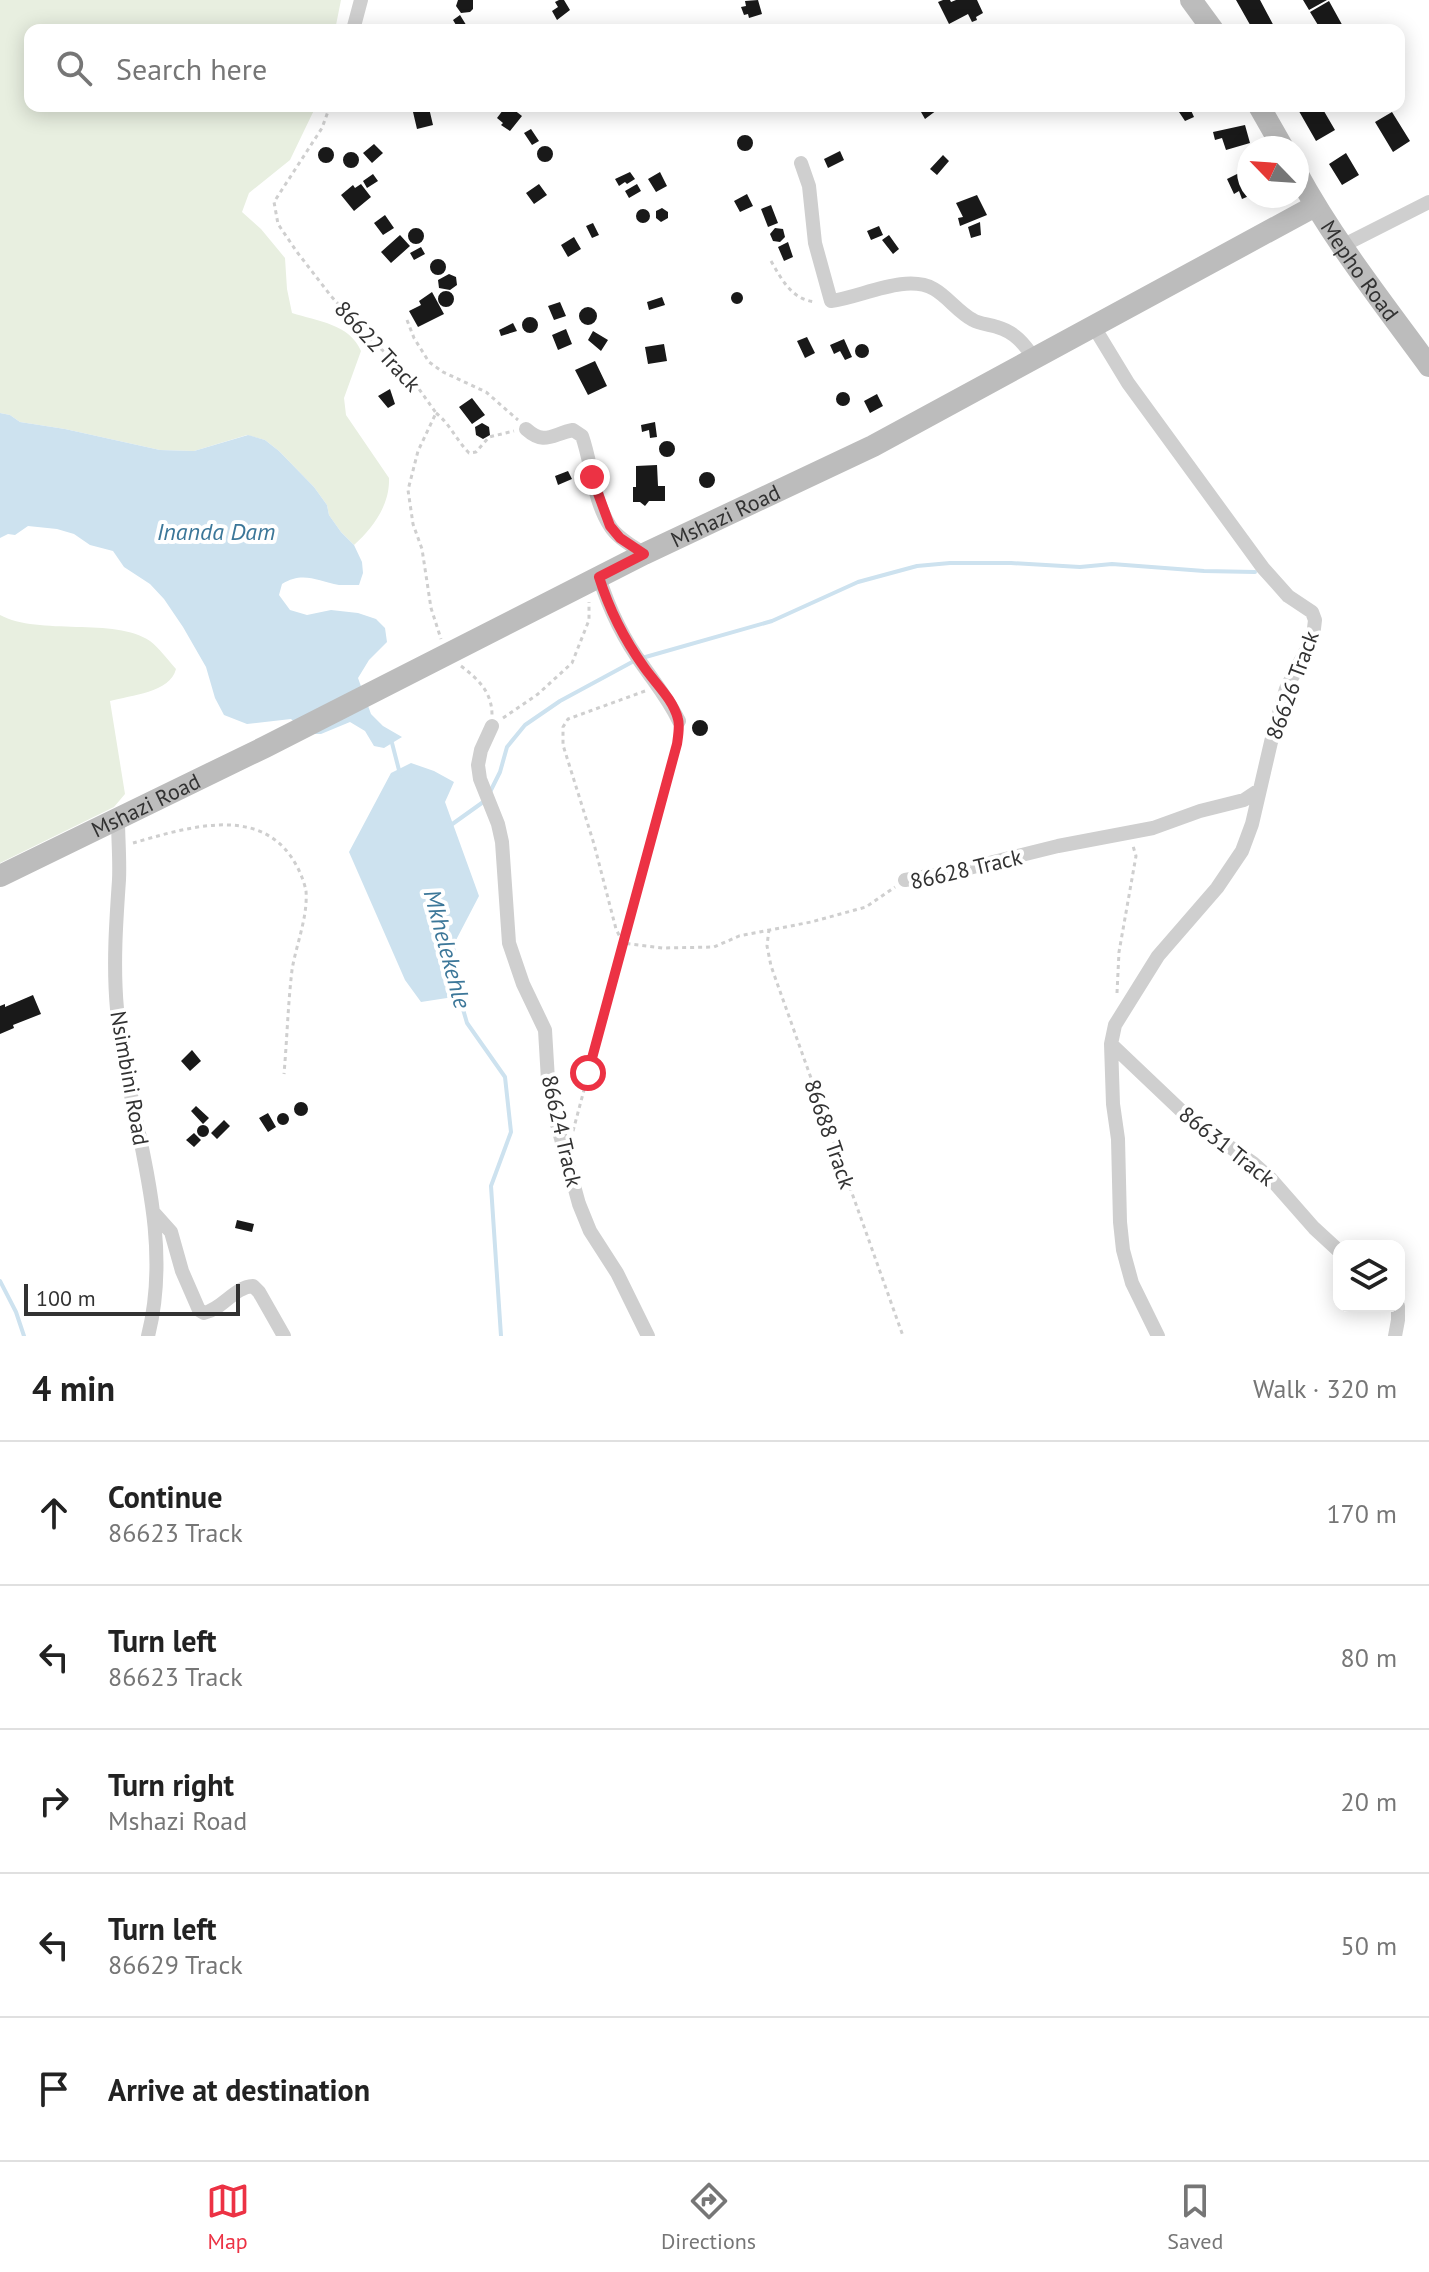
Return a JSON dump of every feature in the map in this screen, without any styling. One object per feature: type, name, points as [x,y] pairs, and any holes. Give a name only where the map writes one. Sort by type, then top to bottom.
[{"type":"street","points":[[355,24],[361,0]]},
{"type":"street","points":[[1191,0],[1209,24]]},
{"type":"street","points":[[1262,112],[1276,136]]},
{"type":"street","points":[[801,163],[809,186],[815,243],[831,301],[912,282],[925,285],[938,291],[975,322],[1012,333],[1034,358]]},
{"type":"street","name":"Mepho Road","points":[[1309,195],[1429,366]]},
{"type":"street","points":[[1342,246],[1429,202]]},
{"type":"street","name":"Mshazi Road","points":[[0,876],[265,747],[644,554],[873,446],[1315,206]]},
{"type":"street","name":"86626 Track","points":[[1094,327],[1128,383],[1263,568],[1288,596],[1312,612],[1315,620],[1313,637],[1286,689],[1252,824],[1233,868],[1158,956],[1115,1025],[1111,1044]]},
{"type":"street","points":[[526,429],[533,436],[543,439],[573,430],[582,436],[592,477],[610,526],[620,538],[644,554]]},
{"type":"street","points":[[594,580],[679,721]]},
{"type":"street","name":"86624 Track","points":[[492,726],[478,765],[502,842],[509,943],[523,984],[545,1030],[548,1080],[555,1117],[579,1204],[590,1231],[617,1273],[648,1336]]},
{"type":"street","name":"86628 Track","points":[[905,880],[1153,828],[1200,811],[1231,805],[1259,790]]},
{"type":"street","name":"Nsimbini Road","points":[[118,819],[119,878],[114,926],[116,1006],[154,1213],[156,1290],[148,1336]]},
{"type":"street","points":[[1111,1044],[1123,1250],[1127,1271],[1158,1336]]},
{"type":"street","name":"86631 Track","points":[[1111,1044],[1191,1120],[1271,1179],[1333,1245]]},
{"type":"street","points":[[154,1213],[171,1232],[182,1271],[199,1310],[209,1313],[242,1288],[253,1286],[284,1336]]},
{"type":"street","points":[[1395,1336],[1398,1312]]},
{"type":"path","name":"86622 Track","points":[[328,112],[322,128],[274,202],[278,224],[331,296],[371,340],[407,372],[436,413],[418,451],[408,490],[413,524],[422,549],[431,608],[446,655]]},
{"type":"path","points":[[771,261],[789,290],[799,298],[811,303],[831,301]]},
{"type":"path","points":[[407,320],[429,362],[486,392],[526,429],[489,437],[476,452],[469,453],[436,413]]},
{"type":"path","points":[[492,726],[538,694],[572,663],[589,620],[594,580]]},
{"type":"path","points":[[446,655],[484,686],[492,709],[492,726]]},
{"type":"path","points":[[623,943],[616,929],[563,745],[563,727],[568,719],[659,686]]},
{"type":"path","points":[[567,1157],[677,744],[679,721]]},
{"type":"path","points":[[118,847],[187,828],[216,825],[260,831],[285,848],[298,868],[306,892],[293,969],[284,1074]]},
{"type":"path","points":[[1117,996],[1119,952],[1136,856],[1133,844],[1136,831]]},
{"type":"path","name":"86628 Track","points":[[623,943],[663,948],[714,947],[739,936],[866,907],[905,880]]},
{"type":"path","name":"86688 Track","points":[[769,929],[767,946],[771,966],[903,1336]]},
{"type":"green space","points":[[0,0],[341,0],[336,24],[24,24],[24,112],[313,112],[290,160],[249,193],[242,212],[285,258],[292,313],[341,329],[361,351],[344,398],[346,415],[389,478],[387,497],[368,531],[354,545],[329,515],[327,505],[314,487],[265,440],[247,435],[194,451],[160,450],[20,422],[0,413]]},
{"type":"green space","points":[[0,615],[35,625],[97,628],[135,634],[150,641],[176,669],[172,677],[158,688],[110,701],[125,794],[114,807],[0,863]]},
{"type":"water","name":"Inanda Dam","points":[[0,413],[20,422],[160,450],[194,451],[248,435],[265,440],[279,451],[327,505],[329,515],[354,545],[362,562],[363,573],[359,585],[297,578],[282,584],[279,595],[290,610],[307,615],[331,610],[358,613],[376,619],[385,628],[387,642],[369,660],[358,678],[371,714],[383,726],[402,737],[384,748],[374,746],[365,731],[350,722],[321,734],[308,734],[291,719],[247,724],[224,715],[215,698],[206,667],[183,627],[164,599],[150,584],[124,567],[113,551],[90,545],[74,534],[57,529],[28,526],[15,535],[0,538]]},
{"type":"water","points":[[411,763],[454,782],[445,802],[479,896],[455,942],[460,996],[421,1002],[405,980],[349,852],[391,773]]},
{"type":"building","points":[[458,0],[473,0],[473,9],[461,13],[456,6]]},
{"type":"building","points":[[564,0],[570,10],[557,20],[552,11],[558,7],[555,2]]},
{"type":"building","points":[[758,0],[762,14],[749,18],[748,14],[744,15],[741,7],[746,6],[745,1]]},
{"type":"building","points":[[977,0],[983,13],[972,22],[968,14],[949,24],[938,2]]},
{"type":"building","points":[[1236,0],[1260,0],[1273,24],[1250,24]]},
{"type":"building","points":[[1303,0],[1327,0],[1309,10]]},
{"type":"building","points":[[1329,1],[1342,24],[1317,24],[1310,12]]},
{"type":"building","points":[[460,15],[466,24],[455,24],[453,20]]},
{"type":"building","points":[[413,112],[430,112],[433,125],[417,129]]},
{"type":"building","points":[[502,112],[517,112],[522,116],[510,131],[497,118]]},
{"type":"building","points":[[921,112],[934,112],[925,119]]},
{"type":"building","points":[[1179,112],[1192,112],[1194,117],[1185,121]]},
{"type":"building","points":[[1299,112],[1324,112],[1335,130],[1316,141]]},
{"type":"building","points":[[1392,112],[1410,141],[1393,152],[1375,122]]},
{"type":"building","points":[[1245,125],[1248,136],[1237,136],[1237,147],[1226,150],[1222,138],[1215,140],[1213,132]]},
{"type":"building","points":[[531,129],[539,141],[532,145],[524,133]]},
{"type":"building","points":[[745,135],[753,143],[745,151],[737,143]]},
{"type":"building","points":[[374,144],[383,153],[372,163],[363,153]]},
{"type":"building","points":[[545,146],[553,154],[545,162],[537,154]]},
{"type":"building","points":[[326,147],[334,155],[326,163],[318,155]]},
{"type":"building","points":[[840,151],[844,160],[828,168],[824,159]]},
{"type":"building","points":[[351,152],[359,160],[351,168],[343,160]]},
{"type":"building","points":[[1346,153],[1359,175],[1342,185],[1329,164]]},
{"type":"building","points":[[943,155],[949,161],[937,175],[930,169]]},
{"type":"building","points":[[630,172],[635,179],[619,186],[615,179]]},
{"type":"building","points":[[660,172],[667,186],[656,192],[648,179]]},
{"type":"building","points":[[373,174],[378,181],[367,188],[363,181]]},
{"type":"building","points":[[1237,174],[1237,192],[1234,194],[1227,179]]},
{"type":"building","points":[[361,184],[371,197],[354,211],[341,195],[353,185],[355,188]]},
{"type":"building","points":[[539,184],[547,195],[534,204],[526,193]]},
{"type":"building","points":[[637,184],[641,191],[629,198],[625,191]]},
{"type":"building","points":[[747,194],[753,206],[740,212],[734,201]]},
{"type":"building","points":[[977,195],[987,215],[960,226],[958,218],[963,217],[956,203]]},
{"type":"building","points":[[771,205],[778,223],[768,227],[761,209]]},
{"type":"building","points":[[662,208],[668,212],[668,218],[661,222],[656,218],[656,211]]},
{"type":"building","points":[[643,209],[650,216],[643,223],[636,216]]},
{"type":"building","points":[[385,215],[394,228],[383,235],[374,223]]},
{"type":"building","points":[[980,222],[981,235],[971,238],[968,227]]},
{"type":"building","points":[[593,223],[599,235],[592,238],[586,226]]},
{"type":"building","points":[[879,226],[883,235],[871,240],[867,231]]},
{"type":"building","points":[[416,228],[424,236],[416,244],[408,236]]},
{"type":"building","points":[[775,228],[783,229],[785,237],[780,242],[773,241],[770,234]]},
{"type":"building","points":[[400,235],[410,246],[391,263],[381,252]]},
{"type":"building","points":[[889,235],[899,249],[893,254],[882,240]]},
{"type":"building","points":[[574,237],[581,249],[568,257],[561,245]]},
{"type":"building","points":[[788,242],[793,257],[784,261],[778,247]]},
{"type":"building","points":[[421,247],[425,254],[414,260],[410,253]]},
{"type":"building","points":[[435,259],[441,259],[446,267],[444,273],[435,275],[430,270],[430,264]]},
{"type":"building","points":[[449,274],[456,277],[457,285],[450,290],[439,288],[438,280]]},
{"type":"building","points":[[446,291],[454,299],[446,307],[438,299]]},
{"type":"building","points":[[432,292],[444,314],[418,327],[409,311],[421,305],[419,301]]},
{"type":"building","points":[[737,292],[743,298],[737,304],[731,298]]},
{"type":"building","points":[[662,297],[665,305],[649,310],[647,302]]},
{"type":"building","points":[[560,302],[566,316],[554,320],[548,306]]},
{"type":"building","points":[[588,307],[597,316],[588,325],[579,316]]},
{"type":"building","points":[[530,317],[536,319],[536,331],[530,333],[524,331],[522,325],[524,319]]},
{"type":"building","points":[[513,323],[517,331],[501,336],[499,330]]},
{"type":"building","points":[[566,329],[572,344],[558,350],[552,335]]},
{"type":"building","points":[[593,331],[608,340],[601,351],[588,340]]},
{"type":"building","points":[[807,337],[815,353],[805,358],[797,341]]},
{"type":"building","points":[[844,339],[852,357],[845,360],[840,351],[834,354],[830,345]]},
{"type":"building","points":[[664,344],[667,361],[648,364],[645,347]]},
{"type":"building","points":[[862,344],[869,351],[862,358],[855,351]]},
{"type":"building","points":[[595,361],[607,386],[588,395],[575,370]]},
{"type":"building","points":[[390,389],[395,404],[388,408],[378,396]]},
{"type":"building","points":[[843,392],[850,399],[843,406],[836,399]]},
{"type":"building","points":[[877,394],[883,406],[870,413],[864,401]]},
{"type":"building","points":[[472,398],[485,415],[472,424],[459,407]]},
{"type":"building","points":[[655,422],[657,437],[650,438],[649,430],[642,432],[641,425]]},
{"type":"building","points":[[482,423],[489,427],[490,435],[483,439],[476,435],[475,427]]},
{"type":"building","points":[[667,441],[675,449],[667,457],[659,449]]},
{"type":"building","points":[[657,465],[658,486],[665,486],[665,501],[649,501],[645,506],[633,502],[636,466]]},
{"type":"building","points":[[568,471],[572,479],[558,485],[555,476]]},
{"type":"building","points":[[704,472],[710,472],[715,480],[713,486],[704,488],[699,483],[699,477]]},
{"type":"building","points":[[700,720],[708,728],[700,736],[692,728]]},
{"type":"building","points":[[33,995],[41,1014],[0,1034],[0,1006],[5,1004],[5,1007]]},
{"type":"building","points":[[192,1050],[201,1061],[190,1071],[181,1061]]},
{"type":"building","points":[[301,1102],[308,1109],[301,1116],[294,1109]]},
{"type":"building","points":[[196,1106],[209,1118],[203,1124],[191,1111]]},
{"type":"building","points":[[268,1113],[276,1127],[268,1132],[259,1118]]},
{"type":"building","points":[[283,1113],[289,1119],[283,1125],[277,1119]]},
{"type":"building","points":[[224,1120],[230,1126],[217,1139],[211,1133]]},
{"type":"building","points":[[203,1125],[209,1131],[203,1137],[197,1131]]},
{"type":"building","points":[[194,1133],[201,1140],[194,1147],[186,1140]]},
{"type":"building","points":[[237,1220],[254,1224],[252,1232],[235,1228]]},
{"type":"waterway","points":[[642,658],[772,621],[858,582],[917,566],[1011,563],[1080,567],[1112,564],[1255,572]]},
{"type":"waterway","points":[[490,792],[507,747],[525,725],[560,701],[634,661]]},
{"type":"waterway","name":"Mkhelekehle","points":[[392,743],[400,774]]},
{"type":"waterway","points":[[451,825],[486,800]]},
{"type":"waterway","name":"Mkhelekehle","points":[[458,992],[467,1023],[505,1077],[511,1132],[491,1186],[501,1336]]},
{"type":"waterway","points":[[0,1281],[24,1336]]},
{"type":"route","points":[[588,1073],[677,744],[679,721],[607,602],[599,577],[644,554],[620,538],[610,526],[592,477]]}]
